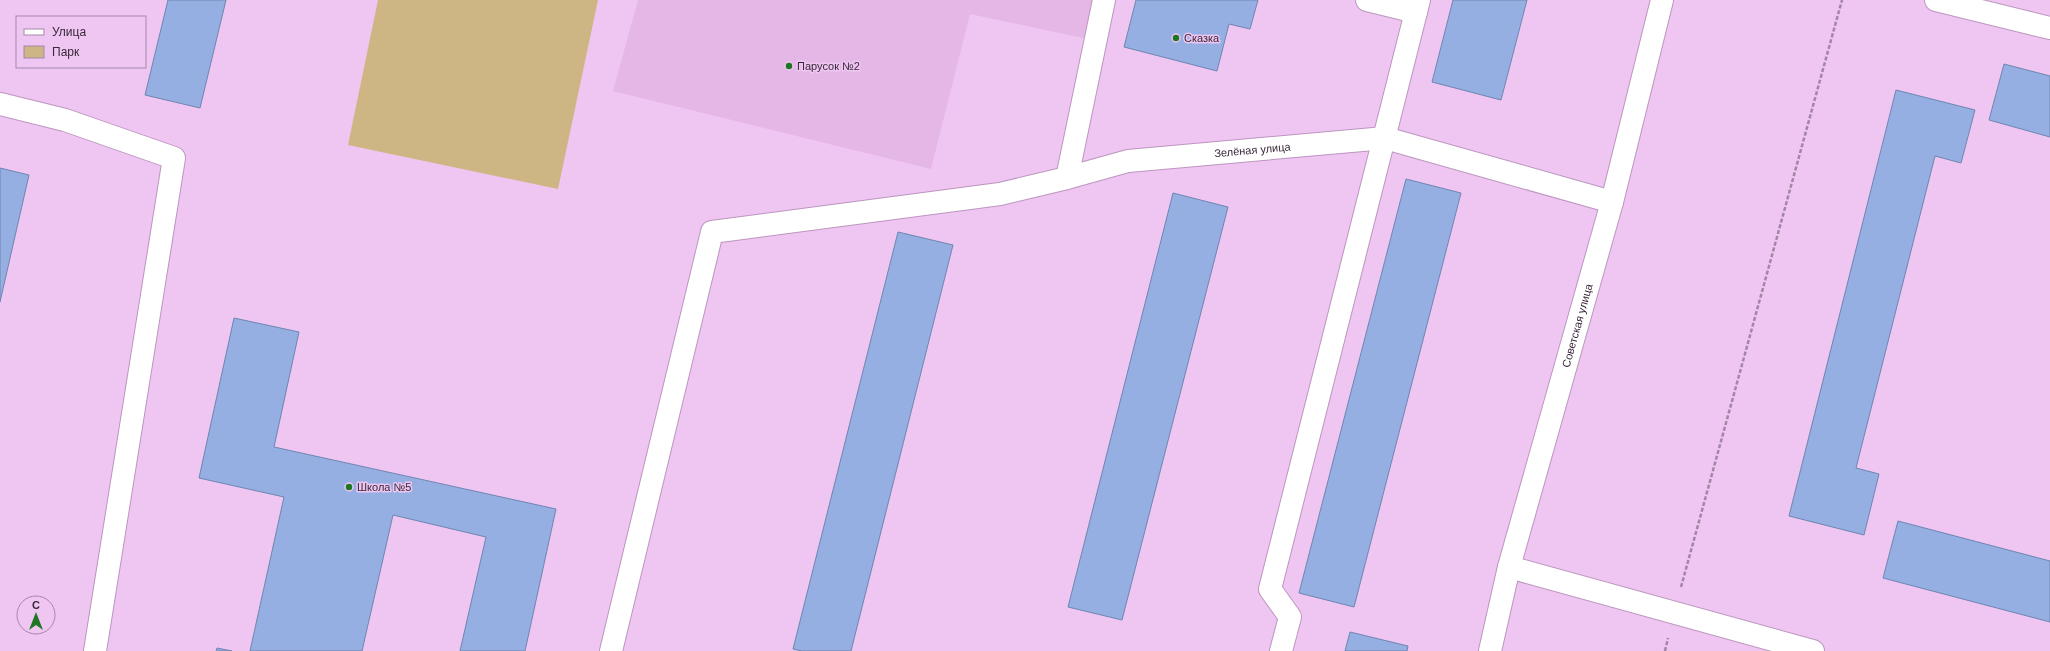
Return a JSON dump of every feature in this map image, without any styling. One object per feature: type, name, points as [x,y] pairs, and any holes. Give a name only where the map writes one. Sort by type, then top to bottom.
[{"type":"street","points":[[1067,178],[1104,0]]},
{"type":"street","points":[[1281,651],[1290,616],[1270,589],[1418,6],[1367,0]]},
{"type":"street","name":"Советская улица","points":[[1490,651],[1509,567],[1612,202],[1662,0]]},
{"type":"street","points":[[1936,0],[2050,28]]},
{"type":"street","points":[[0,104],[65,120],[174,158],[95,651]]},
{"type":"street","name":"Зелёная улица","points":[[611,651],[712,232],[1000,194],[1067,178],[1128,161],[1385,138],[1612,202]]},
{"type":"street","points":[[1509,567],[1813,651]]},
{"type":"path","points":[[1665,651],[1674,613],[1842,0]]},
{"type":"shaded area","name":"Парусок №2","points":[[638,0],[1110,0],[1102,42],[970,14],[931,169],[613,91]]},
{"type":"green space","points":[[378,0],[598,0],[558,189],[348,145]]},
{"type":"building","points":[[168,0],[226,0],[200,108],[145,95]]},
{"type":"building","name":"Сказка","points":[[1136,0],[1258,0],[1250,29],[1229,24],[1217,71],[1124,47]]},
{"type":"building","points":[[1453,0],[1527,0],[1501,100],[1432,82]]},
{"type":"building","points":[[2004,64],[2050,76],[2050,137],[1989,120]]},
{"type":"building","points":[[1896,90],[1975,110],[1961,163],[1935,156],[1856,468],[1879,474],[1864,535],[1789,516]]},
{"type":"building","points":[[0,168],[29,175],[0,302]]},
{"type":"building","points":[[1406,179],[1461,193],[1354,607],[1299,593]]},
{"type":"building","points":[[1173,193],[1228,207],[1122,620],[1068,607]]},
{"type":"building","points":[[898,232],[953,245],[851,651],[802,651],[793,649]]},
{"type":"building","name":"Школа №5","points":[[234,318],[299,332],[274,447],[556,509],[525,651],[460,651],[486,537],[393,515],[362,651],[250,651],[284,497],[199,478]]},
{"type":"building","points":[[1898,521],[2050,561],[2050,622],[1883,578]]},
{"type":"building","points":[[1350,632],[1408,646],[1407,651],[1345,651]]},
{"type":"building","points":[[217,648],[232,651],[216,651]]},
{"type":"place","name":"Сказка","points":[[1176,38]]},
{"type":"place","name":"Парусок №2","points":[[789,66]]},
{"type":"place","name":"Школа №5","points":[[349,487]]}]
